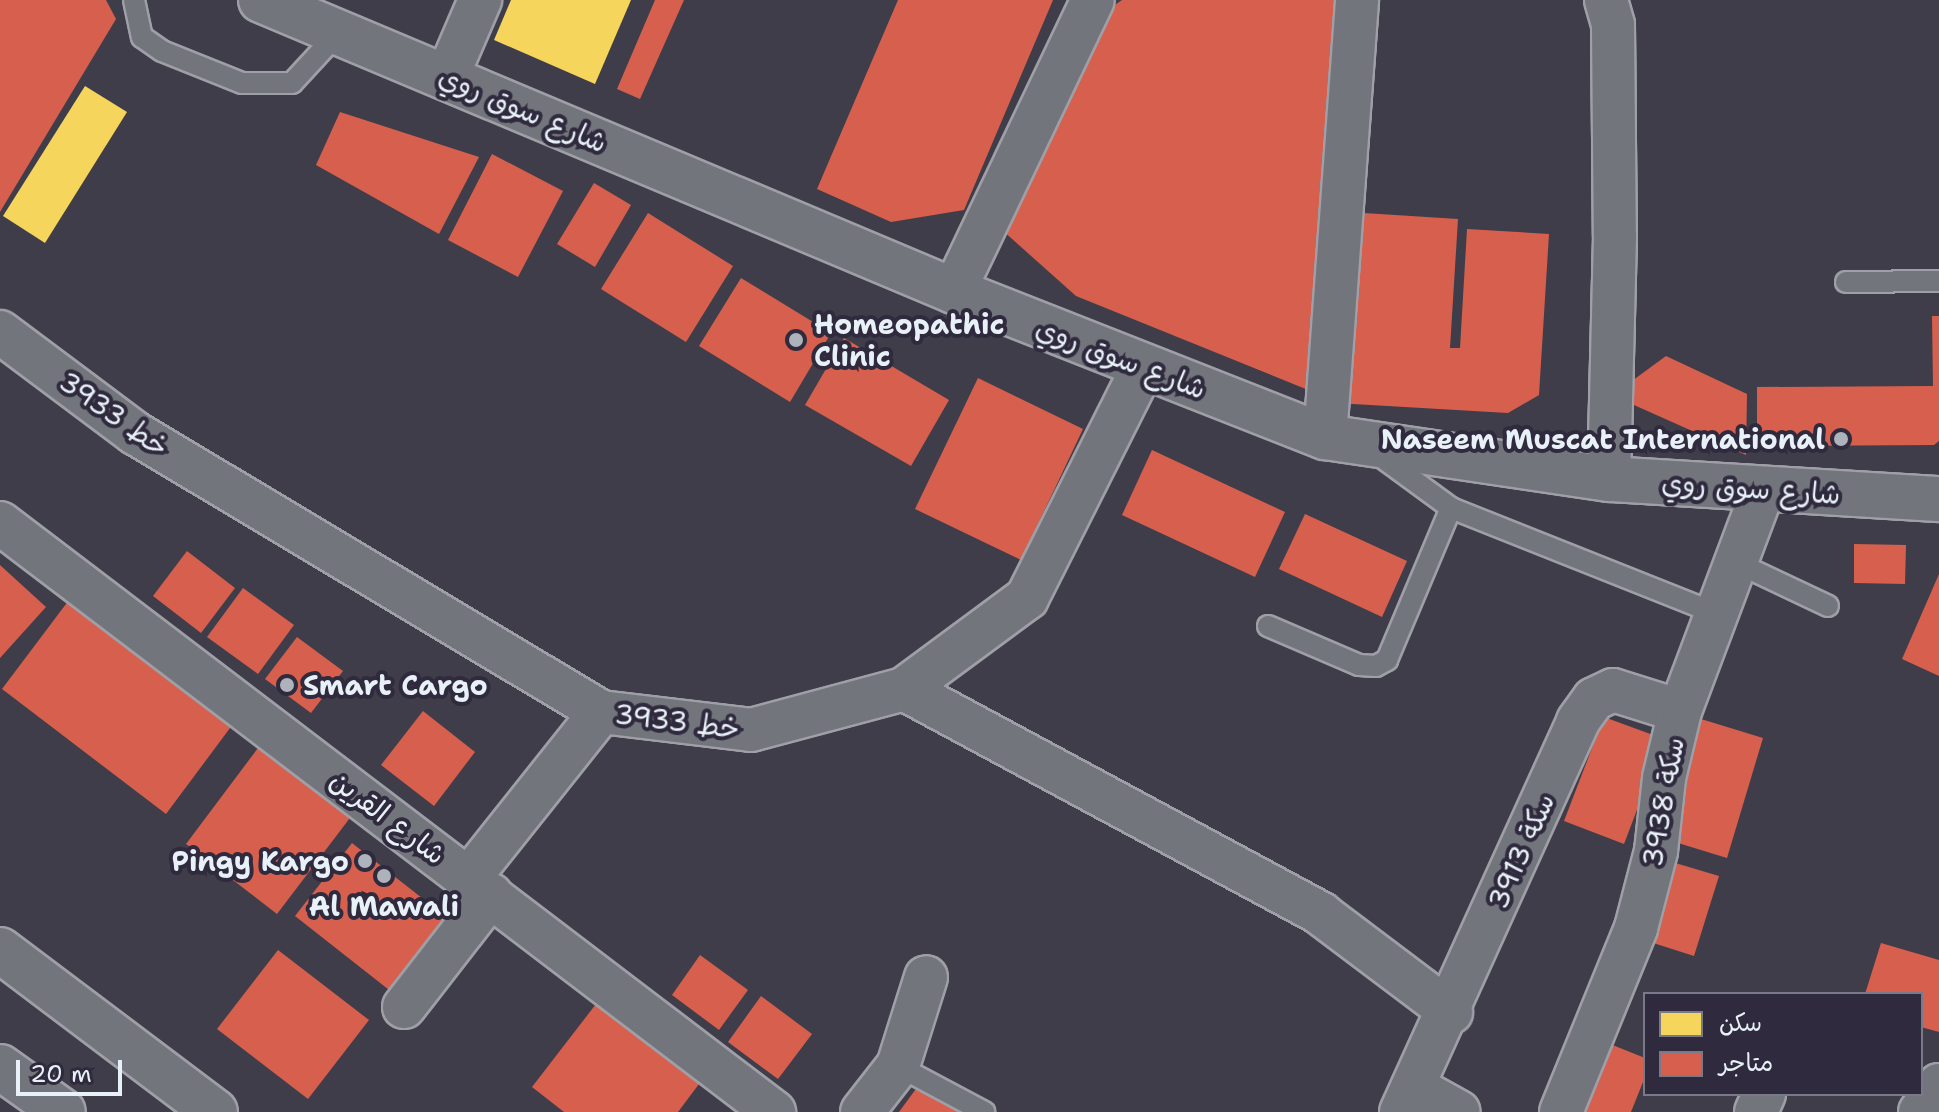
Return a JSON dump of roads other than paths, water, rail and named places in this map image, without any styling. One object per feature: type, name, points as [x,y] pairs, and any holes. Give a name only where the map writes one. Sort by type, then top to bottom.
[{"type":"main road","name":"شارع سوق روي","points":[[261,0],[954,291],[1325,437],[1368,446],[1609,479],[1939,499]]},
{"type":"main road","points":[[5,952],[215,1112]]},
{"type":"main road","points":[[12,1076],[63,1112]]},
{"type":"street","points":[[447,77],[480,0]]},
{"type":"street","points":[[954,291],[1093,0]]},
{"type":"street","points":[[1325,437],[1357,0]]},
{"type":"street","points":[[1606,0],[1613,25],[1614,145],[1609,479]]},
{"type":"street","name":"3933 خط","points":[[0,332],[135,433],[601,712],[751,730],[904,689],[1027,598],[1143,367]]},
{"type":"street","name":"سكة 3938","points":[[1561,1112],[1648,890],[1680,711],[1733,561],[1763,490]]},
{"type":"street","name":"شارع القرين","points":[[0,523],[774,1112]]},
{"type":"street","points":[[904,689],[1321,914],[1451,1012]]},
{"type":"street","name":"سكة 3913","points":[[1459,1112],[1408,1100],[1451,1012],[1578,721],[1594,699],[1613,690],[1680,711]]},
{"type":"street","points":[[404,1007],[480,886],[601,712]]},
{"type":"street","points":[[862,1112],[898,1066],[926,977]]},
{"type":"street","points":[[1920,1112],[1939,1085]]},
{"type":"lane","points":[[134,0],[142,37],[162,51],[242,83],[292,83],[339,32]]},
{"type":"lane","points":[[1846,282],[1939,281]]},
{"type":"lane","points":[[1368,446],[1451,508],[1715,613]]},
{"type":"lane","points":[[1268,626],[1359,665],[1376,666],[1387,660],[1451,508]]},
{"type":"lane","points":[[1733,561],[1828,606]]},
{"type":"lane","points":[[898,1066],[984,1112]]},
{"type":"place","name":"Homeopathic Clinic","points":[[796,340]]},
{"type":"place","name":"Naseem Muscat International","points":[[1841,439]]},
{"type":"place","name":"Smart Cargo","points":[[287,685]]},
{"type":"place","name":"Pingy Kargo","points":[[365,861]]},
{"type":"place","name":"Al Mawali","points":[[384,876]]}]
